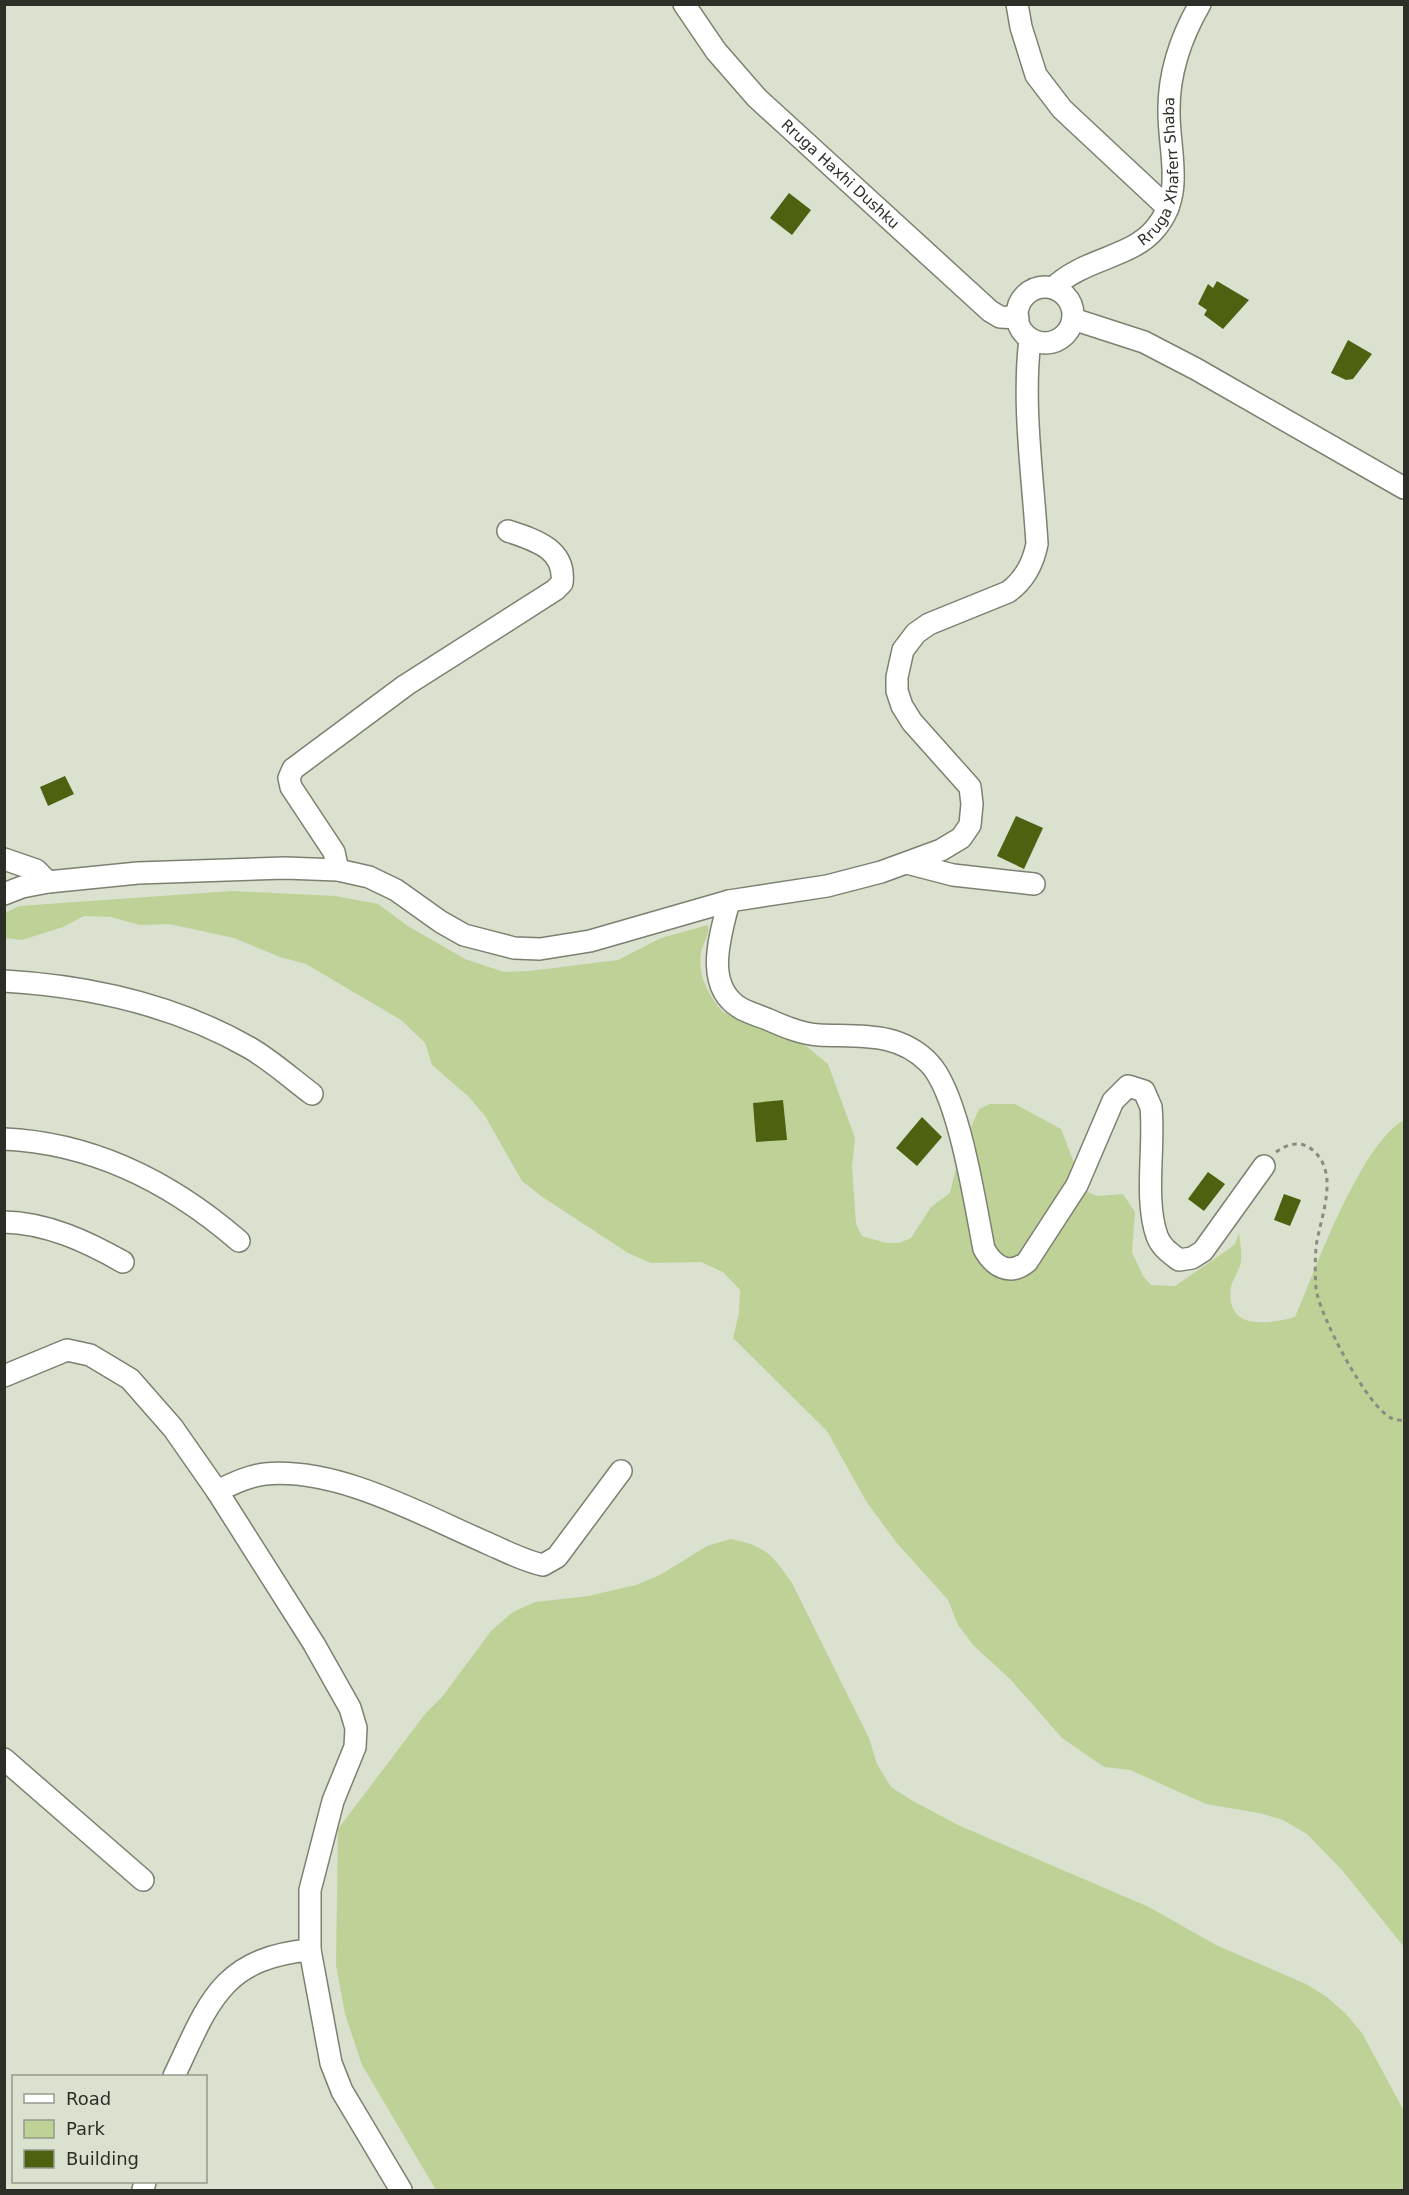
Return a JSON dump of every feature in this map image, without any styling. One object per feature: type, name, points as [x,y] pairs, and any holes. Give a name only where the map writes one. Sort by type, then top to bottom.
[{"type":"street","name":"Rruga Haxhi Dushku","points":[[684,4],[716,51],[757,98],[990,311],[1000,317],[1018,318]]},
{"type":"street","points":[[1017,4],[1021,27],[1036,75],[1062,109],[1168,208]]},
{"type":"street","name":"Rruga Xhaferr Shaba","points":[[1053,288],[1068,274],[1146,239],[1168,208],[1174,177],[1169,110],[1171,81],[1179,45],[1200,4]]},
{"type":"street","points":[[1044,287],[1053,288],[1066,297],[1071,304],[1073,319],[1066,333],[1053,342],[1045,343],[1030,339],[1024,333],[1018,318],[1018,309],[1028,294],[1044,287]]},
{"type":"street","points":[[1073,319],[1155,347],[1404,488]]},
{"type":"street","points":[[4,894],[22,887],[48,882],[138,873],[285,868],[338,870],[369,877],[396,890],[441,922],[464,935],[514,948],[564,947],[729,901],[827,886],[907,863],[961,838],[970,825],[972,804],[970,787],[912,722],[902,706],[897,691],[897,677],[903,650],[916,633],[929,624],[1008,592],[1019,585],[1034,560],[1037,544],[1027,365],[1030,339]]},
{"type":"street","points":[[338,870],[334,852],[291,787],[289,778],[293,769],[406,685],[555,590],[562,583],[561,561],[554,552],[533,539],[508,531]]},
{"type":"street","points":[[4,859],[36,870],[48,882]]},
{"type":"street","points":[[907,863],[953,875],[1034,884]]},
{"type":"street","points":[[729,901],[718,945],[717,970],[724,990],[740,1008],[790,1029],[817,1035],[867,1034],[888,1038],[928,1062],[944,1083],[962,1147],[984,1249],[991,1262],[1004,1269],[1020,1268],[1027,1262],[1077,1185],[1113,1101],[1128,1086],[1143,1091],[1150,1107],[1153,1217],[1158,1238],[1167,1251],[1179,1260],[1192,1258],[1203,1251],[1264,1166]]},
{"type":"street","points":[[4,981],[49,984],[107,993],[162,1009],[210,1028],[251,1049],[312,1094]]},
{"type":"street","points":[[4,1139],[32,1140],[123,1165],[153,1179],[188,1200],[239,1241]]},
{"type":"street","points":[[4,1222],[45,1228],[78,1239],[123,1262]]},
{"type":"street","points":[[4,1376],[67,1350],[90,1354],[130,1378],[173,1428],[217,1491],[314,1644],[350,1708],[356,1728],[355,1747],[333,1801],[310,1890],[310,1950],[331,2063],[342,2091],[401,2190]]},
{"type":"street","points":[[217,1491],[247,1478],[264,1474],[290,1474],[333,1481],[373,1494],[543,1565],[557,1557],[621,1471]]},
{"type":"street","points":[[4,1759],[143,1880]]},
{"type":"street","points":[[174,2075],[204,2012],[224,1983],[252,1964],[283,1952],[310,1950]]},
{"type":"path","points":[[1264,1166],[1276,1152],[1287,1145],[1307,1146],[1317,1154],[1325,1174],[1327,1188],[1324,1218],[1316,1245],[1317,1291],[1352,1371],[1371,1399],[1391,1418],[1404,1421]]},
{"type":"green space","points":[[232,891],[336,896],[378,904],[408,926],[465,959],[504,972],[618,960],[661,938],[708,925],[701,953],[701,969],[709,992],[723,1012],[806,1046],[828,1064],[855,1138],[852,1167],[856,1224],[862,1236],[886,1243],[899,1243],[911,1238],[931,1207],[950,1193],[959,1155],[979,1109],[990,1104],[1015,1104],[1061,1129],[1085,1191],[1097,1196],[1123,1194],[1135,1212],[1132,1252],[1143,1276],[1151,1285],[1175,1286],[1235,1244],[1239,1233],[1241,1261],[1231,1287],[1231,1301],[1234,1311],[1249,1321],[1272,1322],[1295,1317],[1327,1240],[1356,1180],[1388,1133],[1404,1120],[1404,1947],[1342,1870],[1307,1834],[1283,1820],[1259,1813],[1206,1804],[1130,1770],[1104,1767],[1062,1738],[1010,1679],[974,1646],[958,1625],[948,1600],[896,1542],[866,1501],[827,1431],[733,1338],[739,1313],[740,1290],[723,1272],[701,1262],[651,1263],[628,1253],[522,1181],[485,1116],[469,1097],[432,1065],[425,1043],[401,1020],[306,964],[280,957],[234,938],[169,924],[140,925],[111,917],[84,916],[63,927],[22,940],[5,938],[5,913],[19,906]]},
{"type":"green space","points":[[731,1539],[760,1548],[767,1553],[792,1583],[869,1738],[877,1764],[891,1787],[958,1825],[1149,1907],[1216,1945],[1306,1984],[1327,1997],[1346,2014],[1362,2033],[1404,2111],[1404,2190],[436,2190],[362,2065],[345,2014],[336,1965],[338,1829],[491,1631],[513,1612],[535,1602],[588,1596],[636,1585],[660,1575],[707,1546]]},
{"type":"building","points":[[789,193],[811,210],[792,235],[770,218]]},
{"type":"building","points":[[1217,281],[1249,300],[1223,329],[1204,315],[1207,310],[1198,304],[1208,284],[1213,288]]},
{"type":"building","points":[[1348,340],[1372,354],[1353,379],[1346,380],[1331,373]]},
{"type":"building","points":[[65,776],[74,794],[48,806],[40,787]]},
{"type":"building","points":[[1016,816],[1043,828],[1024,869],[997,856]]},
{"type":"building","points":[[783,1100],[787,1140],[756,1142],[753,1103]]},
{"type":"building","points":[[922,1117],[942,1137],[917,1166],[896,1148]]},
{"type":"building","points":[[1208,1172],[1225,1184],[1204,1211],[1188,1199]]},
{"type":"building","points":[[1284,1194],[1301,1200],[1290,1226],[1274,1220]]}]
